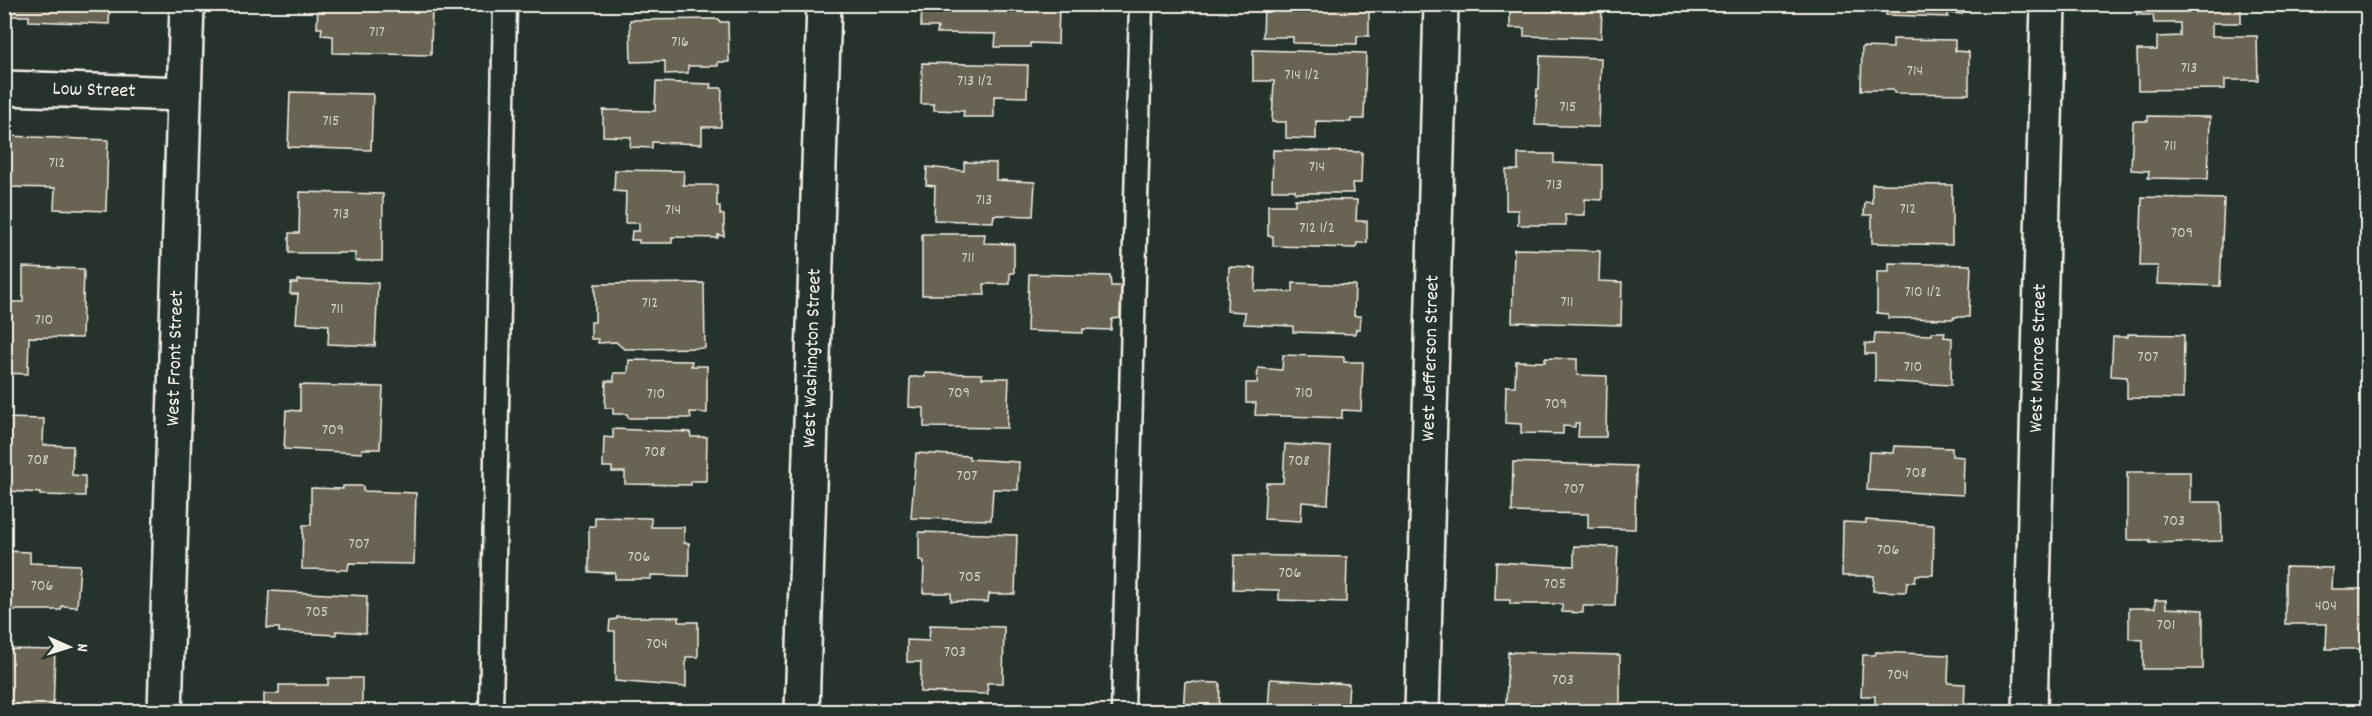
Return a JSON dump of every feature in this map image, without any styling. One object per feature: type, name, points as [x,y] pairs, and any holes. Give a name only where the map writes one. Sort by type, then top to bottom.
[{"type":"street","name":"West Front Street","points":[[165,711],[187,4]]},
{"type":"street","name":"West Washington Street","points":[[802,711],[824,4]]},
{"type":"street","name":"West Jefferson Street","points":[[1422,711],[1441,4]]},
{"type":"street","name":"West Monroe Street","points":[[2030,711],[2048,4]]},
{"type":"street","name":"Low Street","points":[[4,88],[184,94]]},
{"type":"lane","points":[[491,711],[505,4]]},
{"type":"lane","points":[[1122,711],[1141,4]]},
{"type":"building","points":[[4,4],[110,4],[109,24],[29,21],[29,16],[4,16]]},
{"type":"building","points":[[318,4],[432,4],[431,55],[333,53],[333,36],[321,35],[322,28],[317,28]]},
{"type":"building","points":[[922,4],[1059,4],[1058,44],[1030,43],[1030,47],[995,47],[996,34],[937,33],[938,27],[921,27]]},
{"type":"building","points":[[1264,4],[1369,4],[1369,36],[1357,36],[1357,44],[1293,43],[1293,37],[1263,37]]},
{"type":"building","points":[[1510,4],[1602,4],[1601,38],[1524,36],[1524,28],[1510,28]]},
{"type":"building","points":[[1887,4],[1962,4],[1962,14],[1948,13],[1948,17],[1886,15]]},
{"type":"building","points":[[2137,4],[2241,4],[2241,23],[2212,23],[2212,36],[2257,36],[2258,80],[2225,80],[2225,89],[2138,90],[2137,50],[2157,50],[2157,37],[2180,36],[2180,23],[2154,23],[2153,15],[2137,15]]},
{"type":"building","points":[[719,19],[720,22],[728,22],[729,62],[718,62],[718,66],[688,66],[688,73],[665,74],[665,61],[631,62],[630,20]]},
{"type":"building","points":[[1893,39],[1955,40],[1955,51],[1969,52],[1969,94],[1861,90],[1862,47],[1893,48]]},
{"type":"building","points":[[1253,50],[1366,53],[1364,119],[1351,119],[1351,122],[1316,121],[1316,139],[1286,138],[1286,122],[1272,122],[1274,81],[1253,81]]},
{"type":"building","points":[[1540,56],[1601,58],[1599,127],[1535,125]]},
{"type":"building","points":[[922,63],[1028,65],[1027,97],[994,96],[994,117],[963,117],[964,111],[934,110],[934,104],[921,104]]},
{"type":"building","points":[[656,82],[711,84],[710,88],[722,88],[721,127],[702,127],[702,144],[652,142],[652,148],[630,147],[631,137],[603,136],[603,110],[655,111]]},
{"type":"building","points":[[290,92],[373,94],[371,150],[288,147]]},
{"type":"building","points":[[2148,116],[2210,117],[2208,179],[2148,178],[2149,171],[2131,170],[2133,121],[2148,121]]},
{"type":"building","points":[[7,136],[108,140],[106,211],[54,209],[55,188],[5,187]]},
{"type":"building","points":[[1273,150],[1362,152],[1361,183],[1352,183],[1353,193],[1295,193],[1295,190],[1272,190]]},
{"type":"building","points":[[1518,154],[1554,154],[1554,163],[1602,165],[1602,200],[1585,199],[1585,215],[1565,215],[1566,225],[1518,225],[1518,210],[1506,210],[1506,170],[1518,170]]},
{"type":"building","points":[[964,162],[996,163],[996,180],[1035,182],[1033,216],[994,215],[993,222],[934,220],[935,186],[926,185],[927,167],[964,171]]},
{"type":"building","points":[[615,170],[684,171],[683,185],[717,185],[717,206],[720,206],[720,214],[724,215],[724,236],[718,235],[718,238],[672,237],[672,243],[639,243],[639,240],[631,240],[632,231],[639,231],[639,223],[625,223],[626,192],[614,191]]},
{"type":"building","points":[[1872,184],[1952,185],[1952,245],[1872,243],[1872,215],[1864,215],[1865,202],[1872,203]]},
{"type":"building","points":[[300,192],[383,194],[382,261],[355,261],[355,253],[289,253],[289,233],[299,233]]},
{"type":"building","points":[[2142,197],[2224,199],[2220,286],[2157,284],[2158,266],[2140,266]]},
{"type":"building","points":[[1295,199],[1357,200],[1356,221],[1367,221],[1367,243],[1357,243],[1356,248],[1273,246],[1273,236],[1268,236],[1268,205],[1295,205]]},
{"type":"building","points":[[922,234],[985,234],[984,243],[1014,244],[1014,273],[1010,273],[1010,284],[984,284],[985,295],[922,295]]},
{"type":"building","points":[[1514,249],[1600,251],[1599,281],[1622,282],[1621,325],[1512,322]]},
{"type":"building","points":[[1889,263],[1971,265],[1969,317],[1954,317],[1954,319],[1888,318],[1888,314],[1877,313],[1877,272],[1889,272]]},
{"type":"building","points":[[23,267],[84,269],[82,338],[29,337],[28,374],[4,373],[4,302],[23,302]]},
{"type":"building","points":[[1229,267],[1256,268],[1255,291],[1293,292],[1293,283],[1355,285],[1354,316],[1361,316],[1360,329],[1356,329],[1355,334],[1293,332],[1293,326],[1244,324],[1245,312],[1227,311]]},
{"type":"building","points":[[1029,274],[1110,276],[1111,286],[1121,286],[1120,318],[1112,319],[1111,330],[1083,329],[1083,333],[1027,331]]},
{"type":"building","points":[[297,280],[378,283],[375,346],[328,344],[329,325],[296,323],[298,294],[290,294],[291,283],[297,283]]},
{"type":"building","points":[[704,283],[705,348],[624,349],[616,342],[598,343],[598,339],[591,339],[591,322],[595,322],[595,284]]},
{"type":"building","points":[[1932,332],[1945,332],[1944,337],[1952,338],[1951,385],[1875,381],[1875,354],[1865,354],[1865,343],[1874,344],[1875,333],[1932,335]]},
{"type":"building","points":[[2128,334],[2184,335],[2183,399],[2127,398],[2127,377],[2111,376],[2113,337],[2128,337]]},
{"type":"building","points":[[1283,355],[1344,357],[1344,362],[1363,362],[1361,411],[1342,410],[1342,418],[1255,415],[1256,403],[1246,403],[1246,383],[1257,383],[1258,368],[1282,370]]},
{"type":"building","points":[[1545,358],[1577,359],[1577,375],[1607,376],[1606,437],[1578,437],[1579,423],[1575,423],[1575,427],[1563,426],[1563,434],[1521,433],[1521,424],[1505,423],[1506,386],[1515,386],[1516,361],[1545,362]]},
{"type":"building","points":[[629,360],[692,361],[691,366],[707,366],[707,413],[690,412],[691,418],[628,418],[627,414],[613,414],[613,408],[605,408],[606,381],[614,381],[614,373],[628,373]]},
{"type":"building","points":[[925,373],[982,374],[982,378],[1009,378],[1007,428],[924,427],[924,408],[909,407],[910,377],[925,377]]},
{"type":"building","points":[[300,385],[383,387],[380,449],[362,449],[362,453],[284,449],[286,410],[300,411]]},
{"type":"building","points":[[4,418],[44,419],[43,445],[73,446],[72,475],[85,476],[85,496],[40,495],[40,493],[9,491],[9,478],[4,478]]},
{"type":"building","points":[[613,429],[690,432],[691,437],[707,437],[706,481],[691,481],[691,485],[625,484],[625,472],[612,472],[612,467],[603,467],[604,437],[613,438]]},
{"type":"building","points":[[1285,444],[1331,447],[1328,504],[1302,502],[1301,521],[1264,519],[1266,483],[1283,483]]},
{"type":"building","points":[[1894,446],[1952,448],[1952,456],[1964,457],[1963,495],[1867,490],[1869,452],[1893,453]]},
{"type":"building","points":[[916,453],[1019,462],[1018,490],[993,489],[991,520],[911,518]]},
{"type":"building","points":[[1513,462],[1636,466],[1635,529],[1588,528],[1588,514],[1512,512]]},
{"type":"building","points":[[2127,472],[2190,472],[2190,502],[2221,502],[2222,541],[2150,543],[2150,540],[2127,540]]},
{"type":"building","points":[[343,486],[363,486],[363,491],[416,493],[414,564],[349,563],[348,570],[302,569],[303,525],[311,525],[311,488],[343,489]]},
{"type":"building","points":[[595,517],[651,518],[651,527],[684,527],[684,543],[689,543],[689,576],[651,575],[651,579],[615,579],[615,573],[589,572],[589,526],[595,526]]},
{"type":"building","points":[[1866,520],[1934,525],[1933,575],[1916,575],[1915,582],[1907,582],[1906,592],[1873,591],[1874,576],[1842,576],[1843,522],[1866,523]]},
{"type":"building","points":[[919,532],[1017,535],[1015,594],[989,594],[988,602],[951,601],[951,593],[923,593],[924,561],[919,560]]},
{"type":"building","points":[[1574,546],[1618,547],[1615,606],[1583,606],[1583,613],[1562,612],[1562,604],[1510,604],[1510,600],[1495,600],[1496,562],[1574,566]]},
{"type":"building","points":[[4,551],[30,552],[30,563],[80,565],[77,607],[62,606],[61,610],[4,610]]},
{"type":"building","points":[[1234,555],[1347,557],[1346,602],[1279,600],[1279,590],[1233,589]]},
{"type":"building","points":[[2285,567],[2333,568],[2332,589],[2366,589],[2368,570],[2368,649],[2326,649],[2327,624],[2285,624]]},
{"type":"building","points":[[269,591],[367,596],[366,633],[336,631],[336,635],[279,632],[279,628],[267,628]]},
{"type":"building","points":[[2155,600],[2166,600],[2166,608],[2203,610],[2203,669],[2143,669],[2143,640],[2129,639],[2129,608],[2155,608]]},
{"type":"building","points":[[617,617],[679,617],[679,622],[698,622],[698,657],[686,657],[686,687],[615,681],[615,631],[609,631],[610,620],[617,619]]},
{"type":"building","points":[[930,625],[1004,627],[1003,683],[987,683],[988,694],[920,692],[921,662],[907,662],[907,640],[929,641]]},
{"type":"building","points":[[4,649],[55,650],[53,712],[4,712]]},
{"type":"building","points":[[1508,652],[1620,655],[1620,707],[1506,704]]},
{"type":"building","points":[[1876,652],[1949,655],[1948,683],[1965,684],[1964,712],[1875,712],[1875,696],[1861,696],[1863,655],[1875,655]]},
{"type":"building","points":[[328,678],[362,678],[362,712],[264,712],[264,694],[279,694],[279,685],[328,685]]},
{"type":"building","points":[[1270,679],[1349,684],[1347,712],[1268,712]]},
{"type":"building","points":[[1185,682],[1220,683],[1219,712],[1183,712]]}]
